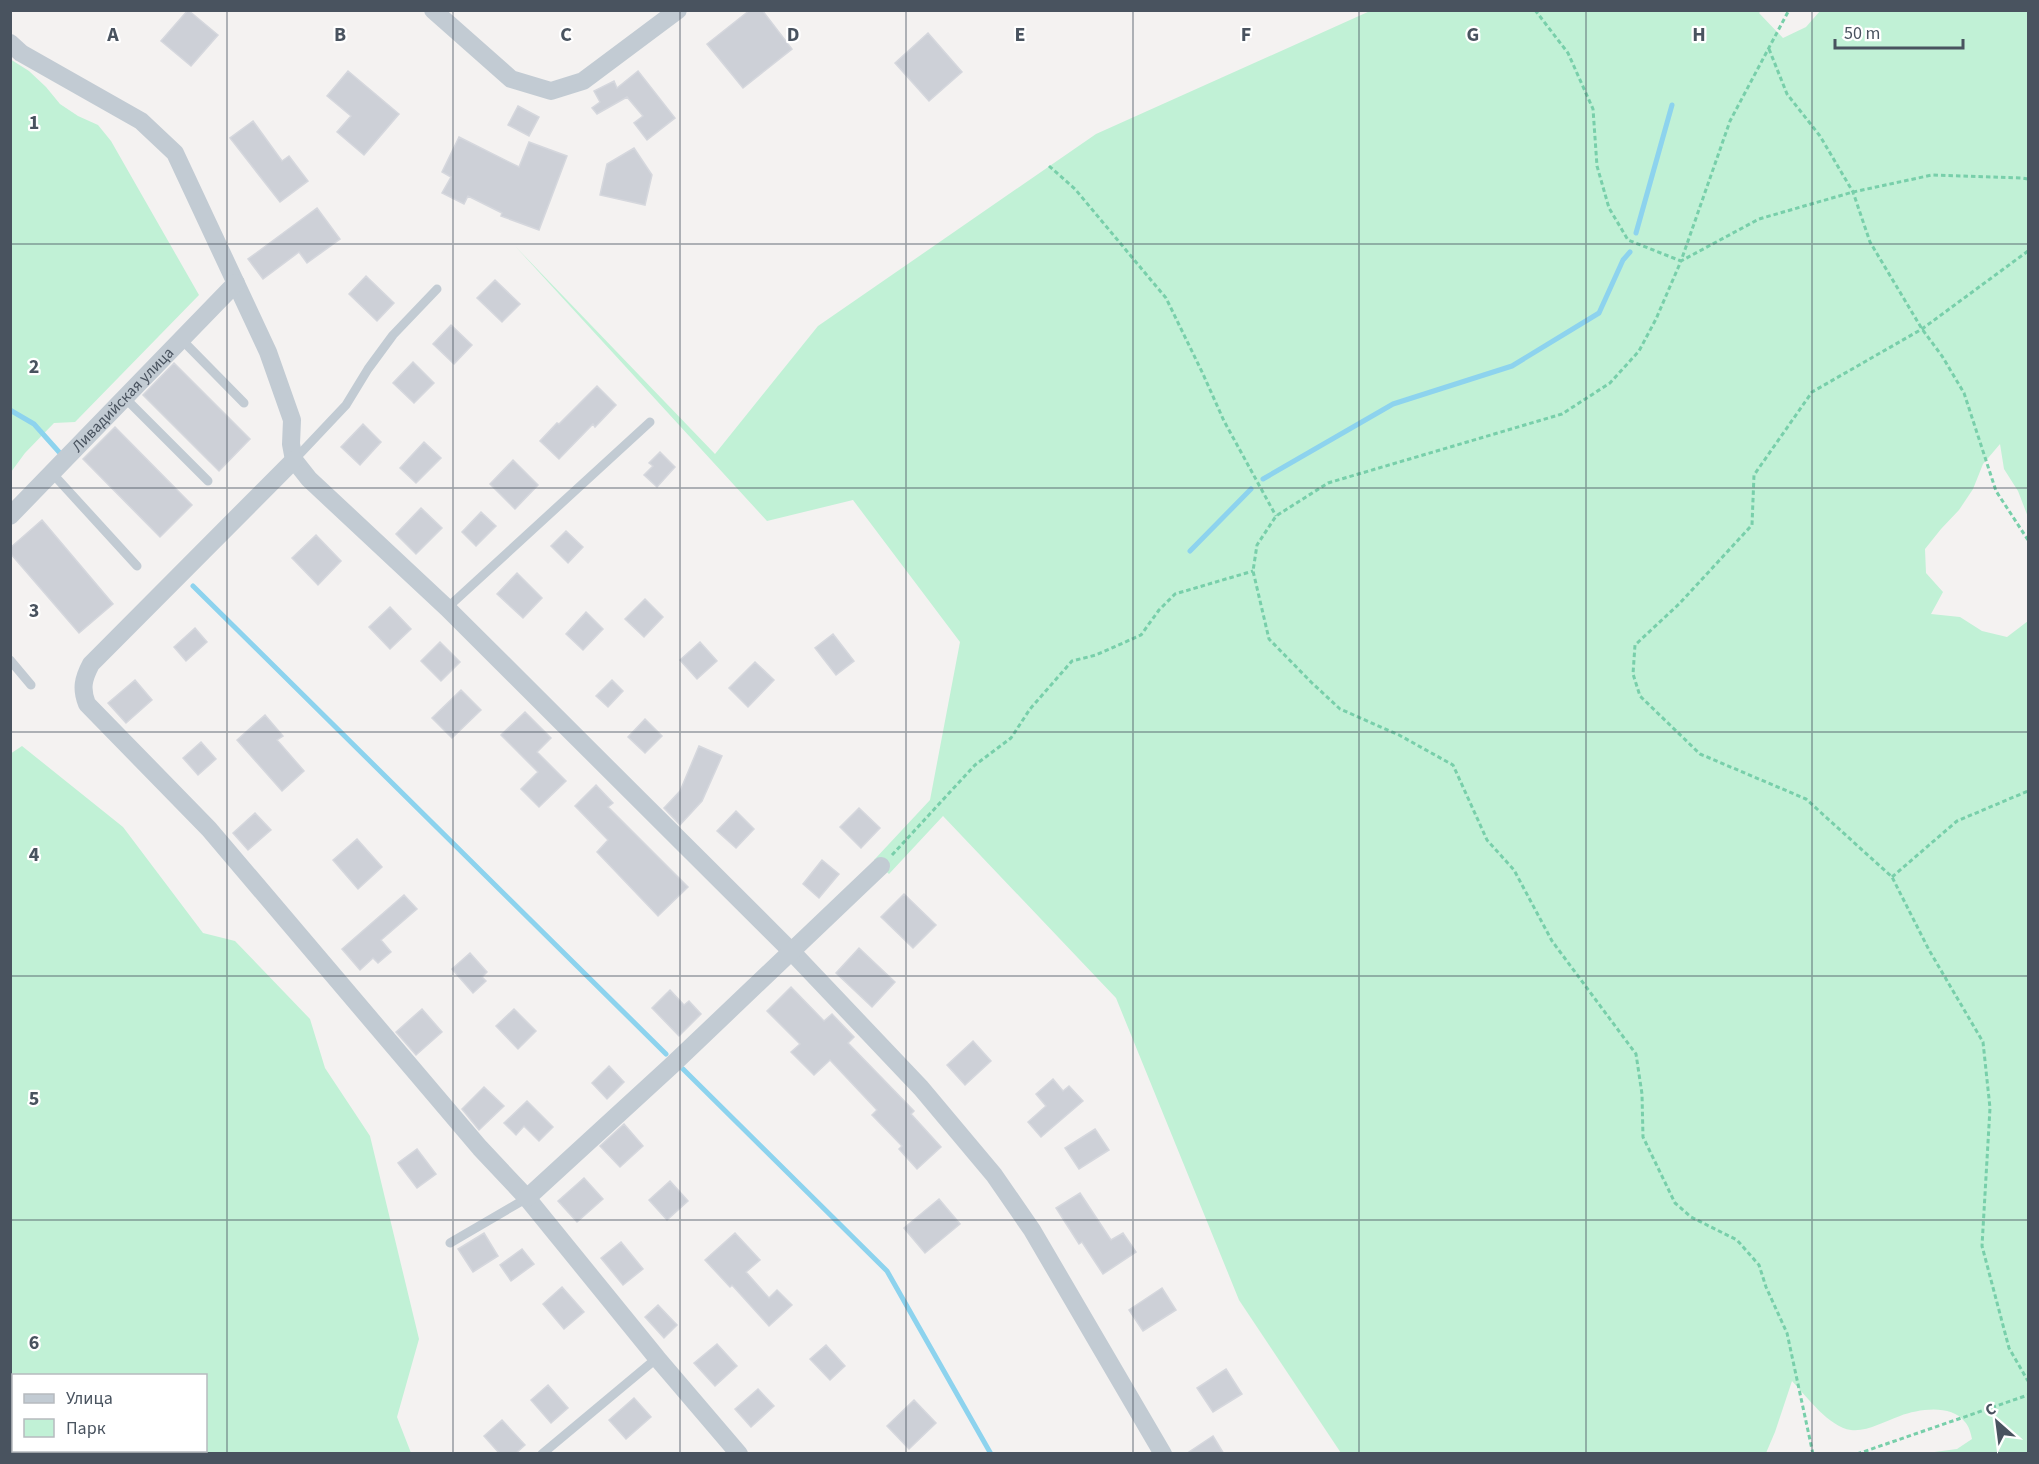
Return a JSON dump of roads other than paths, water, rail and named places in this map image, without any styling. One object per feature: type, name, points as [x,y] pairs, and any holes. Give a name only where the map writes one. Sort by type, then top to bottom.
[{"type":"street","points":[[433,10],[511,79],[552,91],[583,81],[678,10]]},
{"type":"street","points":[[10,43],[21,53],[141,121],[175,153],[268,352],[292,420],[291,444],[294,460],[309,478],[447,608],[791,951],[921,1088],[994,1174],[1032,1230],[1163,1454]]},
{"type":"street","name":"Ливадийская улица","points":[[10,516],[236,283]]},
{"type":"street","points":[[294,460],[91,664],[84,677],[83,692],[87,704],[208,829],[480,1148],[526,1198],[739,1454]]},
{"type":"street","points":[[526,1198],[671,1066],[881,866]]},
{"type":"lane","points":[[294,460],[346,405],[368,369],[393,335],[437,290]]},
{"type":"lane","points":[[182,340],[244,402]]},
{"type":"lane","points":[[125,399],[208,481]]},
{"type":"lane","points":[[447,608],[650,422]]},
{"type":"lane","points":[[52,473],[137,566]]},
{"type":"lane","points":[[10,660],[31,685]]},
{"type":"lane","points":[[450,1243],[526,1198]]},
{"type":"lane","points":[[542,1454],[657,1358]]},
{"type":"waterway","points":[[1636,233],[1672,105]]},
{"type":"waterway","points":[[1263,479],[1393,404],[1512,366],[1599,313],[1623,260],[1630,252]]},
{"type":"waterway","points":[[10,410],[34,424],[59,452]]},
{"type":"waterway","points":[[1190,551],[1251,489]]},
{"type":"waterway","points":[[193,586],[666,1054]]},
{"type":"waterway","points":[[683,1069],[887,1271],[991,1454]]}]
